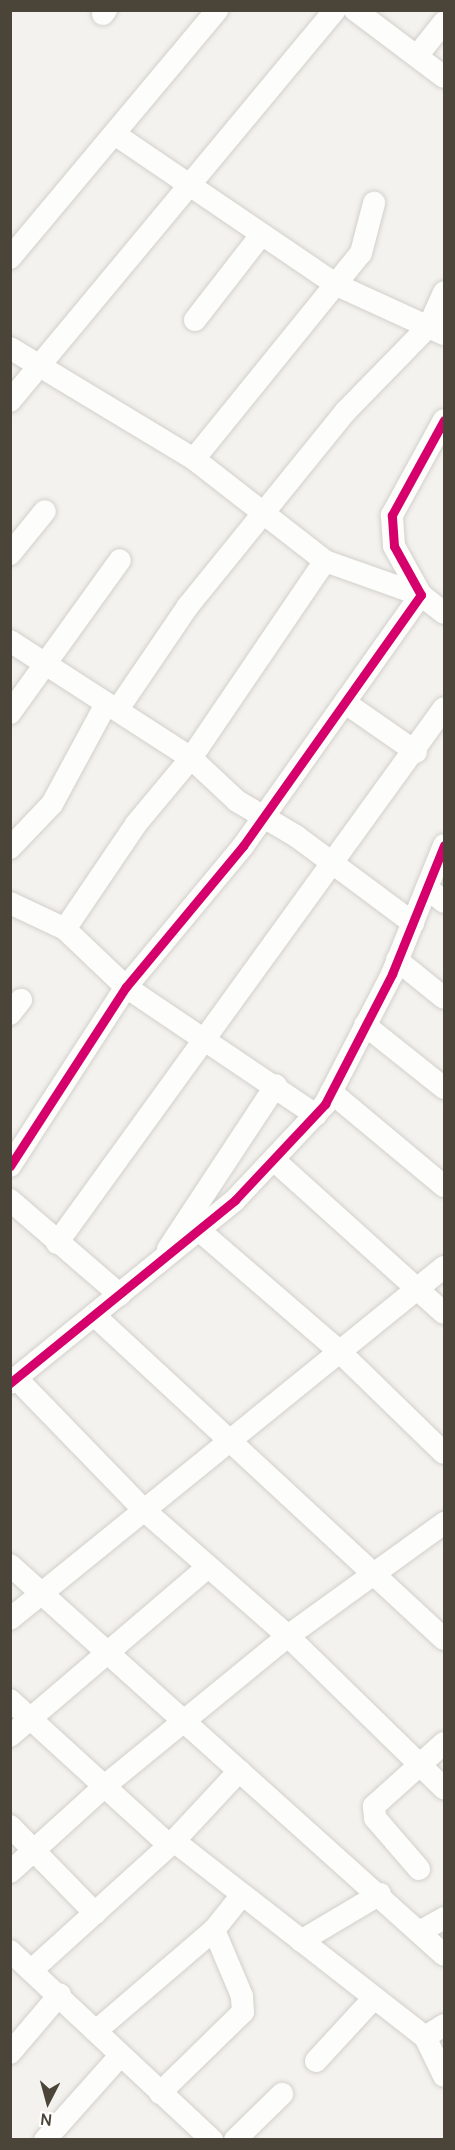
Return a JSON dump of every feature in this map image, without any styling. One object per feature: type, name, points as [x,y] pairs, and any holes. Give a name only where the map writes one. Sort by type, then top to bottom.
[{"type":"street","points":[[10,258],[116,135],[217,10]]},
{"type":"street","points":[[10,401],[37,365],[191,188],[335,10]]},
{"type":"street","points":[[355,10],[444,77]]},
{"type":"street","points":[[417,56],[444,22]]},
{"type":"street","points":[[116,135],[337,285],[437,330]]},
{"type":"street","points":[[194,459],[362,253],[374,203]]},
{"type":"street","points":[[195,320],[261,235]]},
{"type":"street","points":[[10,848],[52,804],[112,707],[188,606],[345,412],[437,330],[444,292]]},
{"type":"street","points":[[10,348],[194,459],[263,516],[325,561],[421,596],[444,613]]},
{"type":"street","points":[[421,596],[394,546],[392,515],[444,420]]},
{"type":"street","points":[[10,554],[45,511]]},
{"type":"street","points":[[10,713],[49,665],[120,560]]},
{"type":"street","points":[[65,929],[153,801],[191,758],[325,561]]},
{"type":"street","points":[[10,1166],[126,987],[266,816],[421,596]]},
{"type":"street","points":[[10,641],[191,758],[237,801],[266,816],[412,924]]},
{"type":"street","points":[[347,704],[416,752]]},
{"type":"street","points":[[57,1244],[332,863],[416,752],[444,708]]},
{"type":"street","points":[[444,845],[436,895],[412,924],[365,1025],[331,1092],[316,1115],[275,1161],[200,1231],[164,1256],[14,1380],[145,1511],[288,1636],[444,1788]]},
{"type":"street","points":[[10,903],[65,929],[126,987],[276,1085],[316,1115]]},
{"type":"street","points":[[397,960],[444,998]]},
{"type":"street","points":[[365,1025],[444,1088]]},
{"type":"street","points":[[164,1256],[204,1188],[276,1085]]},
{"type":"street","points":[[331,1092],[444,1186]]},
{"type":"street","points":[[275,1161],[444,1313]]},
{"type":"street","points":[[10,1200],[57,1244],[120,1294]]},
{"type":"street","points":[[200,1231],[340,1352],[444,1453]]},
{"type":"street","points":[[10,1619],[145,1511],[229,1437],[340,1352],[444,1267]]},
{"type":"street","points":[[94,1315],[229,1437],[444,1639]]},
{"type":"street","points":[[10,1872],[107,1784],[288,1636],[372,1571],[444,1523]]},
{"type":"street","points":[[10,1565],[110,1649],[239,1771],[380,1894],[444,1955]]},
{"type":"street","points":[[10,1736],[208,1567]]},
{"type":"street","points":[[10,1700],[171,1843],[425,2037],[444,2076]]},
{"type":"street","points":[[419,1869],[374,1813],[377,1800],[444,1743]]},
{"type":"street","points":[[33,1969],[171,1843],[239,1771]]},
{"type":"street","points":[[10,1826],[38,1849],[95,1913]]},
{"type":"street","points":[[301,1941],[380,1894]]},
{"type":"street","points":[[96,2031],[214,1930],[241,1896]]},
{"type":"street","points":[[421,1931],[444,1918]]},
{"type":"street","points":[[160,2093],[243,2012],[242,1996],[214,1930]]},
{"type":"street","points":[[10,1951],[60,1994],[119,2057],[212,2139]]},
{"type":"street","points":[[10,2053],[60,1994]]},
{"type":"street","points":[[316,2061],[374,1998]]},
{"type":"street","points":[[425,2037],[444,2025]]},
{"type":"street","points":[[45,2139],[119,2057]]},
{"type":"street","points":[[235,2139],[282,2094]]},
{"type":"cycle path","points":[[10,1166],[126,987],[243,846],[421,595],[394,546],[392,515],[444,420]]},
{"type":"cycle path","points":[[10,1383],[235,1200],[325,1104],[392,974],[444,845]]}]
